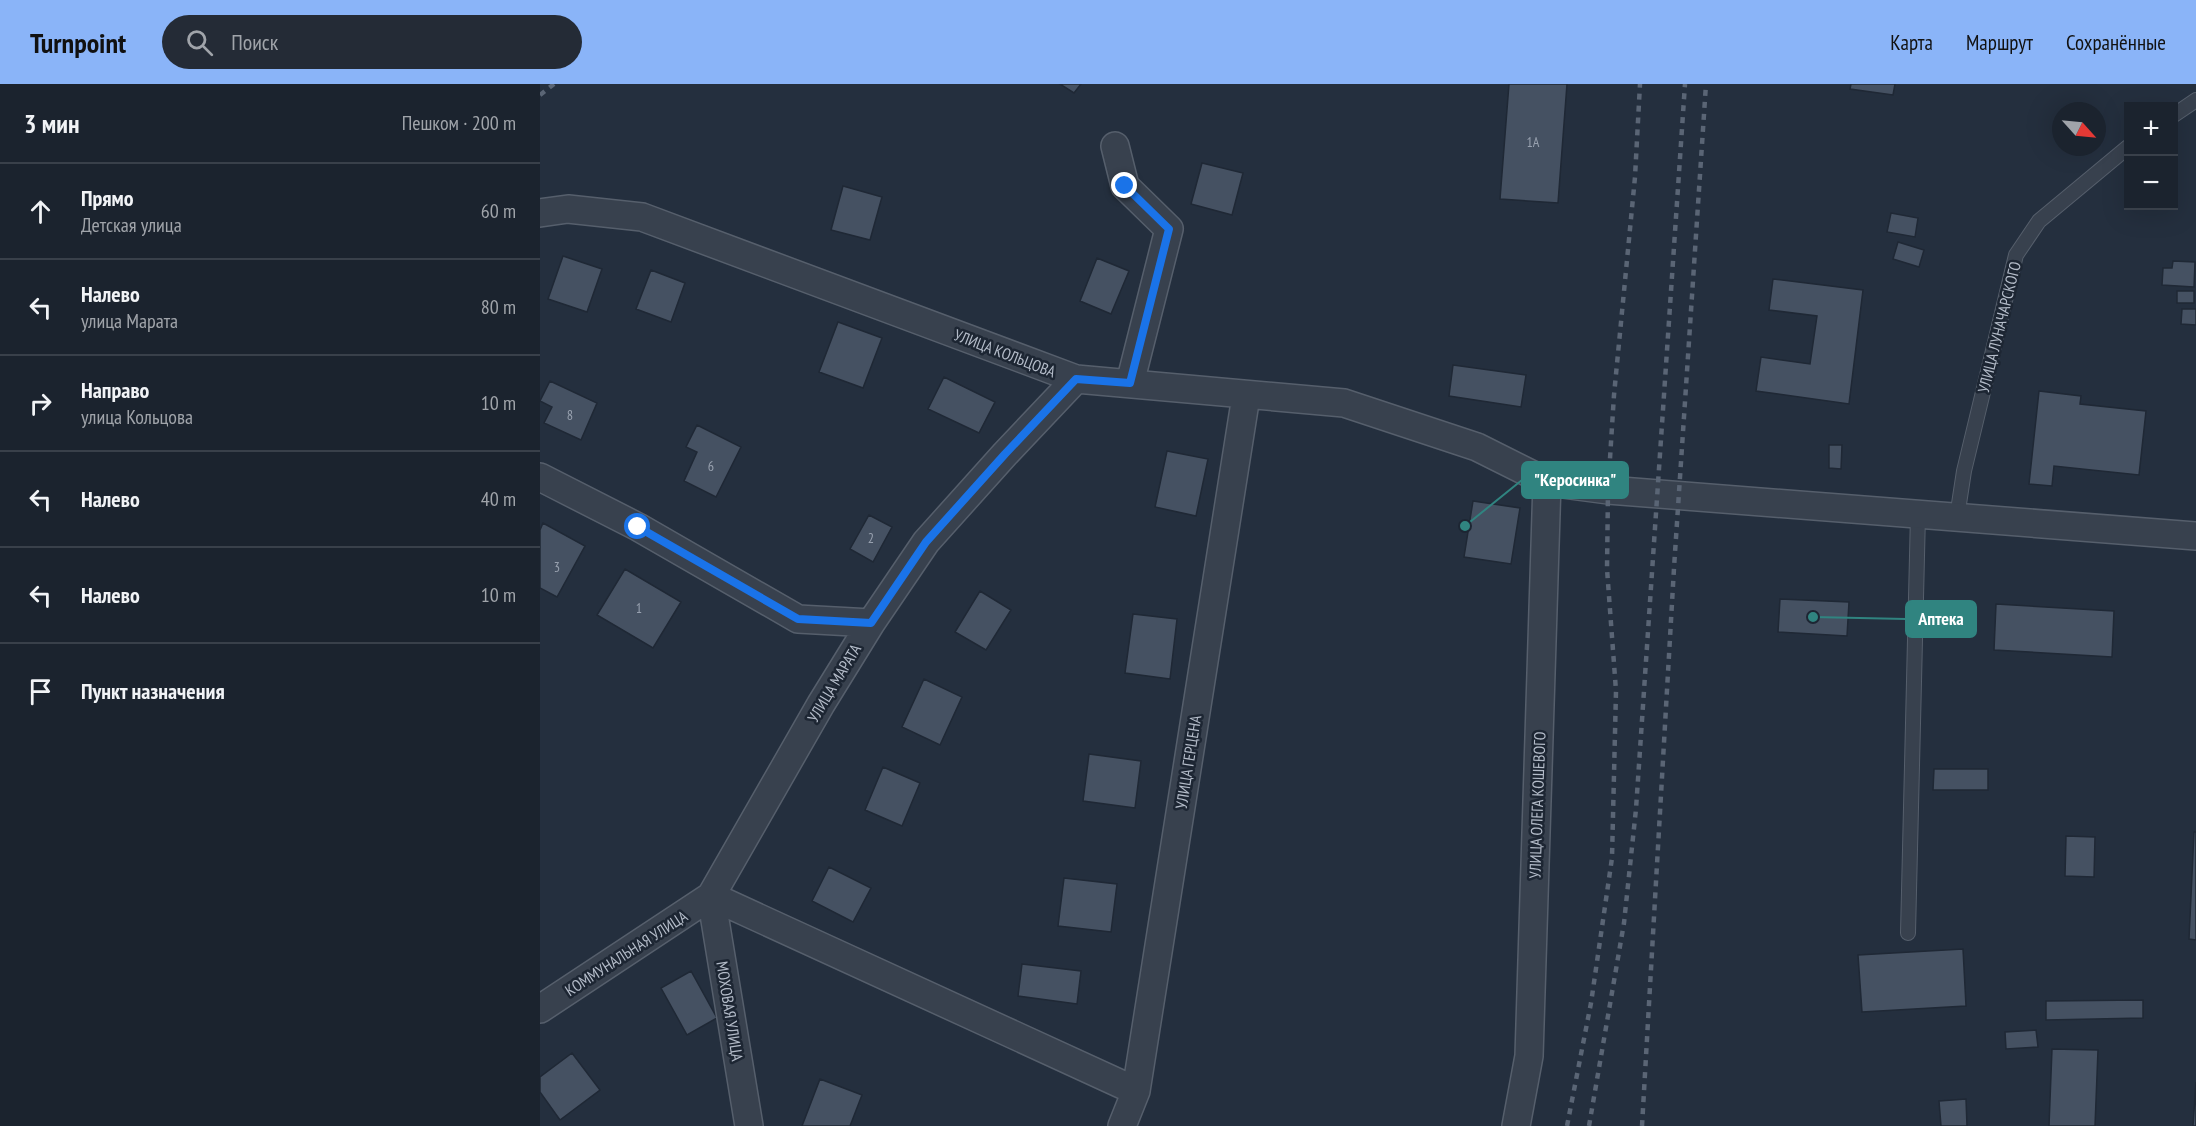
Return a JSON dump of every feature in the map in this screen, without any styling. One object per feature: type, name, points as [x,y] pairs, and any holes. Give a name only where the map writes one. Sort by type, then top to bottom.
[{"type":"street","points":[[1115,146],[1125,186],[1169,229],[1130,383]]},
{"type":"street","name":"УЛИЦА КОЛЬЦОВА","points":[[540,213],[568,209],[642,217],[1076,379],[1344,403],[1477,447],[1546,482],[1608,490],[2196,536]]},
{"type":"street","name":"УЛИЦА МАРАТА","points":[[711,896],[821,704],[871,623],[926,542],[1076,379]]},
{"type":"street","name":"УЛИЦА ГЕРЦЕНА","points":[[1122,1126],[1136,1091],[1246,396]]},
{"type":"street","points":[[540,477],[638,527],[798,619],[871,623]]},
{"type":"street","name":"УЛИЦА ОЛЕГА КОШЕВОГО","points":[[1516,1126],[1529,1056],[1546,482]]},
{"type":"street","points":[[711,896],[1136,1091]]},
{"type":"street","name":"КОММУНАЛЬНАЯ УЛИЦА","points":[[540,1009],[711,896]]},
{"type":"street","name":"МОХОВАЯ УЛИЦА","points":[[711,896],[749,1126]]},
{"type":"lane","points":[[2178,112],[2196,100]]},
{"type":"lane","name":"УЛИЦА ЛУНАЧАРСКОГО","points":[[1957,517],[1964,471],[2016,255],[2039,221],[2124,150]]},
{"type":"lane","points":[[1908,933],[1918,514]]},
{"type":"building","points":[[1060,84],[1081,84],[1074,93]]},
{"type":"building","points":[[1509,84],[1567,84],[1558,203],[1500,199]]},
{"type":"building","points":[[1851,84],[1895,84],[1893,95],[1850,89]]},
{"type":"building","points":[[1202,163],[1243,173],[1232,215],[1191,204]]},
{"type":"building","points":[[843,186],[882,197],[870,240],[831,230]]},
{"type":"building","points":[[1891,213],[1918,218],[1915,237],[1887,232]]},
{"type":"building","points":[[1898,242],[1924,250],[1919,267],[1893,259]]},
{"type":"building","points":[[563,256],[602,269],[587,312],[548,299]]},
{"type":"building","points":[[1097,258],[1129,271],[1111,314],[1080,301]]},
{"type":"building","points":[[2173,261],[2195,262],[2194,287],[2162,285],[2163,268],[2172,268]]},
{"type":"building","points":[[651,270],[685,283],[671,322],[636,309]]},
{"type":"building","points":[[1773,279],[1863,290],[1849,404],[1756,391],[1761,357],[1810,364],[1817,316],[1769,310]]},
{"type":"building","points":[[2177,291],[2194,291],[2194,303],[2177,303]]},
{"type":"building","points":[[2182,309],[2196,309],[2196,325],[2181,324]]},
{"type":"building","points":[[838,322],[882,338],[863,388],[819,372]]},
{"type":"building","points":[[1453,365],[1526,375],[1521,407],[1449,396]]},
{"type":"building","points":[[944,377],[995,402],[979,433],[928,409]]},
{"type":"building","points":[[550,381],[597,403],[581,440],[544,423],[552,407],[540,401]]},
{"type":"building","points":[[2039,391],[2081,396],[2080,404],[2146,411],[2139,475],[2054,466],[2052,486],[2029,484]]},
{"type":"building","points":[[697,425],[741,447],[716,497],[684,481],[697,452],[686,447]]},
{"type":"building","points":[[1829,445],[1842,445],[1841,469],[1829,468]]},
{"type":"building","points":[[1167,451],[1208,459],[1196,516],[1155,507]]},
{"type":"building","points":[[1473,501],[1520,508],[1511,564],[1464,557]]},
{"type":"building","points":[[869,515],[892,527],[873,562],[850,549]]},
{"type":"building","points":[[543,523],[585,546],[557,597],[540,588],[540,530]]},
{"type":"building","points":[[625,569],[681,602],[653,648],[597,615]]},
{"type":"building","points":[[980,591],[1011,610],[986,650],[955,632]]},
{"type":"building","points":[[1780,599],[1849,602],[1847,636],[1778,632]]},
{"type":"building","points":[[1996,604],[2114,611],[2112,657],[1994,650]]},
{"type":"building","points":[[1133,614],[1177,619],[1170,679],[1125,673]]},
{"type":"building","points":[[924,679],[962,697],[940,745],[902,727]]},
{"type":"building","points":[[1089,754],[1141,761],[1135,808],[1083,801]]},
{"type":"building","points":[[883,767],[920,783],[902,826],[865,810]]},
{"type":"building","points":[[1934,769],[1988,769],[1988,790],[1933,790]]},
{"type":"building","points":[[2194,832],[2196,832],[2196,940],[2189,939]]},
{"type":"building","points":[[2066,836],[2095,837],[2094,877],[2065,876]]},
{"type":"building","points":[[829,867],[871,888],[853,922],[812,901]]},
{"type":"building","points":[[1064,878],[1117,884],[1111,932],[1058,926]]},
{"type":"building","points":[[1963,949],[1966,1006],[1862,1012],[1858,955]]},
{"type":"building","points":[[1022,964],[1081,971],[1077,1004],[1018,996]]},
{"type":"building","points":[[691,971],[717,1018],[687,1035],[661,988]]},
{"type":"building","points":[[2143,1000],[2143,1018],[2046,1020],[2046,1001]]},
{"type":"building","points":[[2036,1030],[2038,1047],[2006,1049],[2005,1032]]},
{"type":"building","points":[[2052,1049],[2098,1050],[2095,1126],[2049,1126]]},
{"type":"building","points":[[572,1053],[600,1090],[560,1120],[540,1092],[540,1077]]},
{"type":"building","points":[[820,1079],[862,1095],[850,1126],[802,1126]]},
{"type":"building","points":[[2196,1082],[2196,1126],[2193,1126]]},
{"type":"building","points":[[1966,1099],[1967,1126],[1941,1126],[1939,1101]]},
{"type":"railway","points":[[540,95],[554,84]]},
{"type":"railway","points":[[1567,1126],[1591,1003],[1612,858],[1616,691],[1607,569],[1608,490],[1614,395],[1635,177],[1640,84]]},
{"type":"railway","points":[[1589,1126],[1624,923],[1636,809],[1685,84]]},
{"type":"railway","points":[[1642,1126],[1674,568],[1706,84]]},
{"type":"place","name":"\"Керосинка\"","points":[[1465,526]]},
{"type":"place","name":"Аптека","points":[[1813,617]]},
{"type":"route","points":[[638,527],[798,619],[871,623],[926,542],[1076,379],[1130,383],[1169,229],[1125,186]]}]
